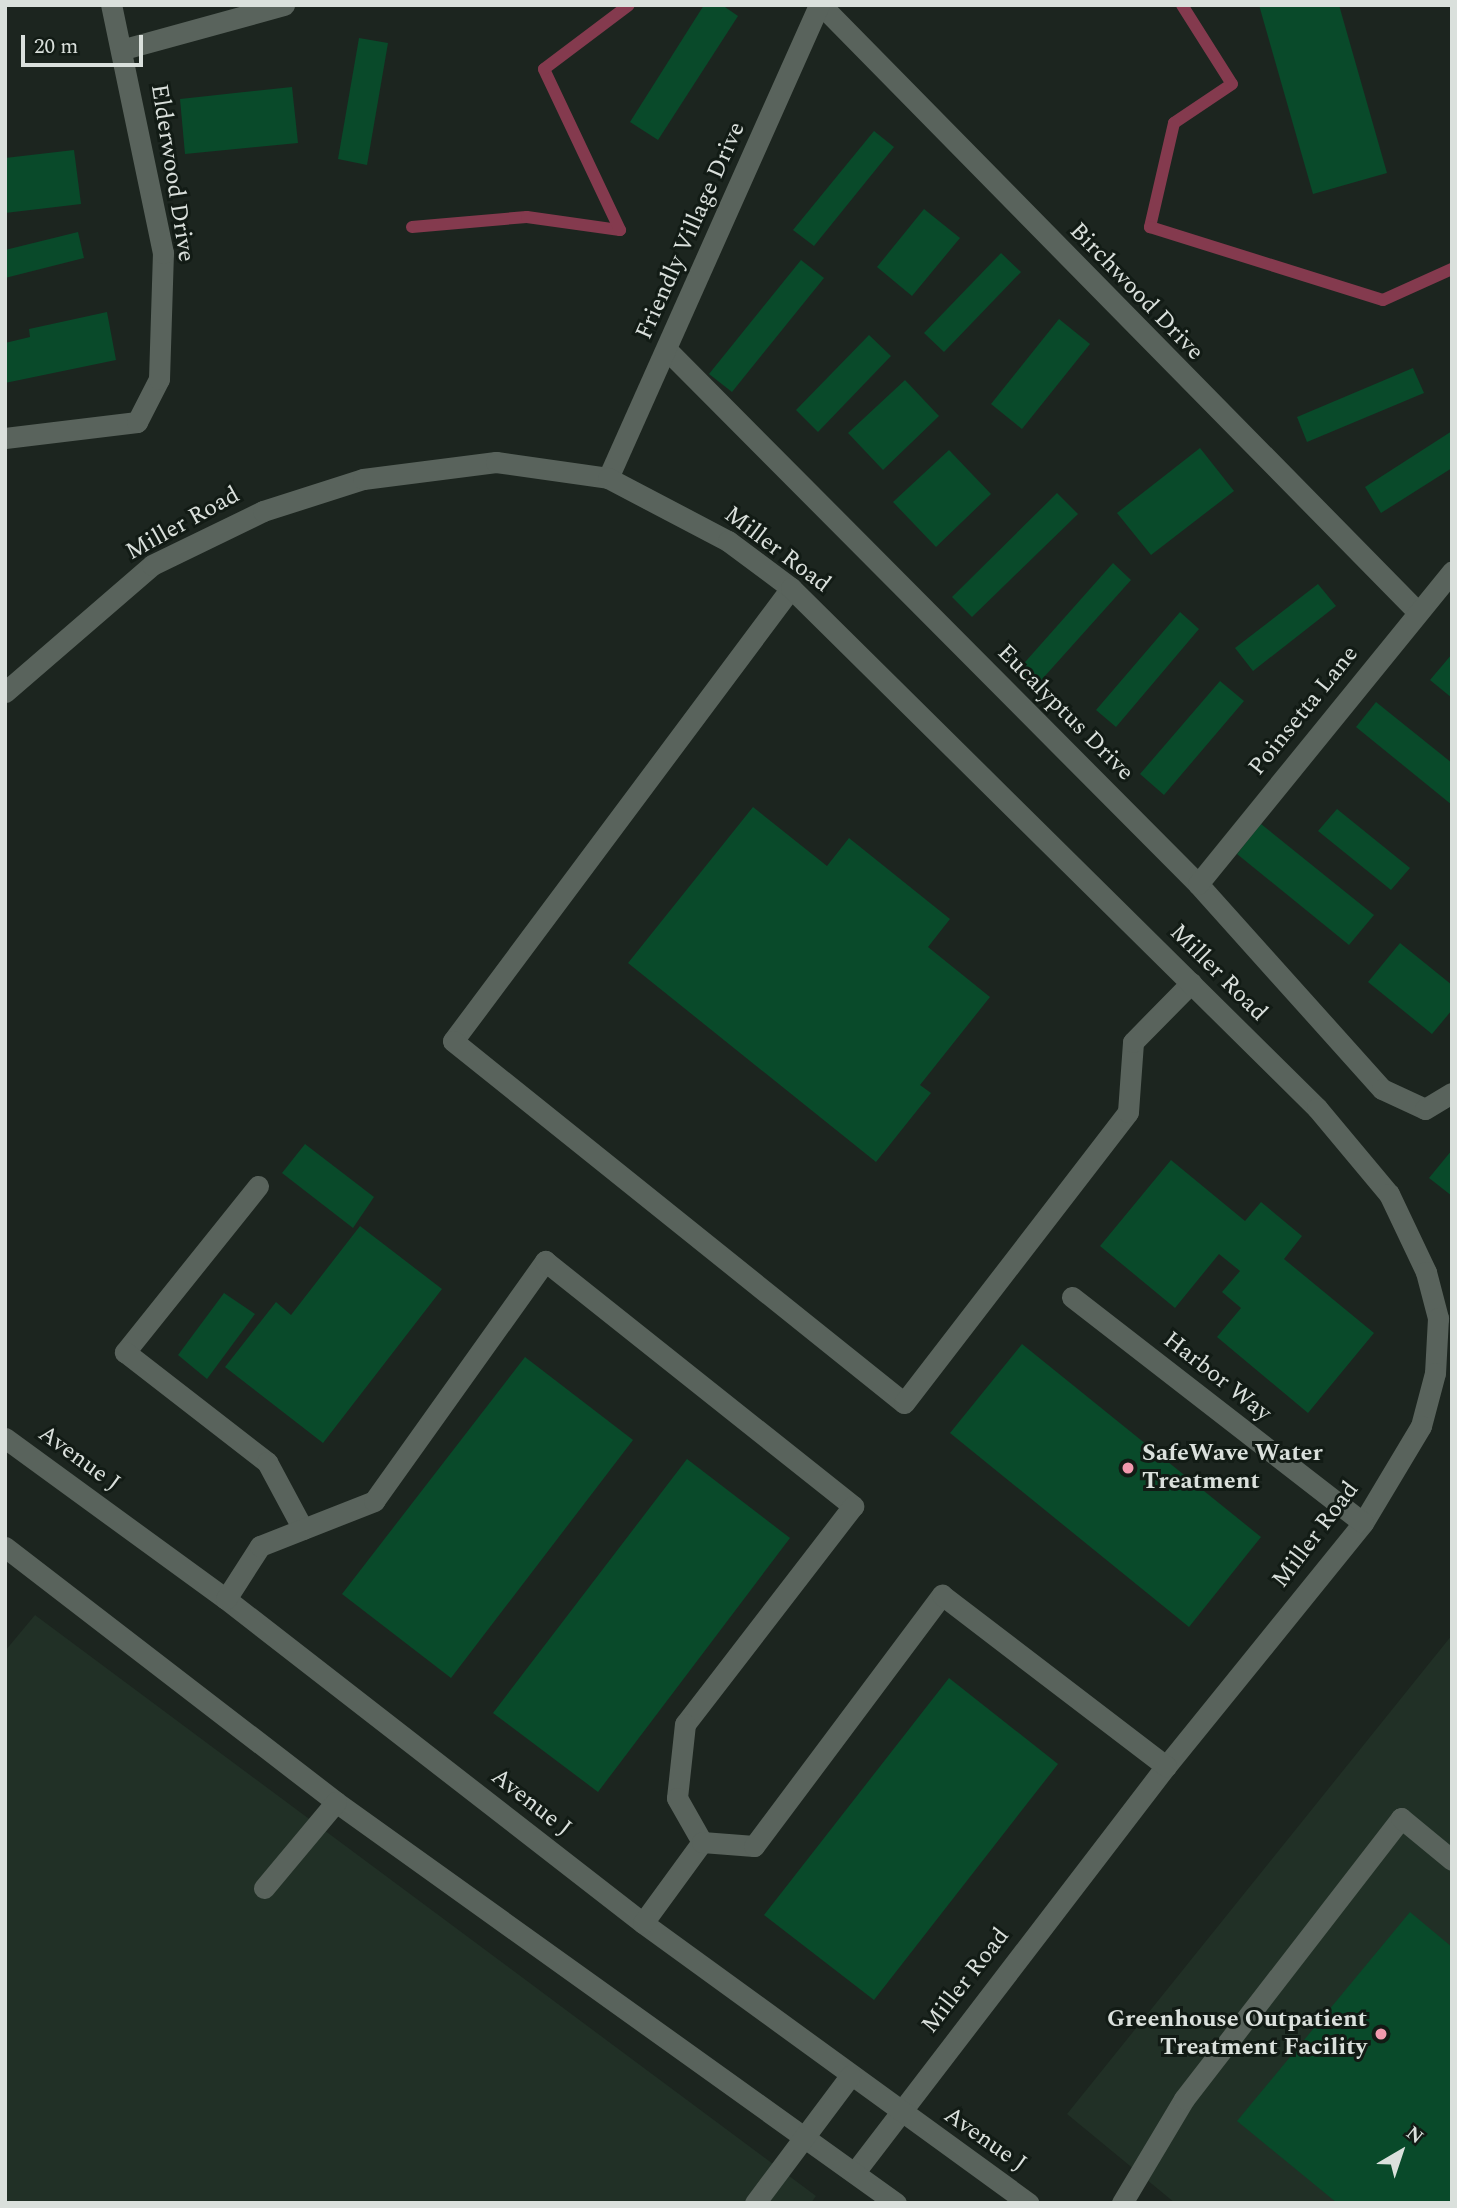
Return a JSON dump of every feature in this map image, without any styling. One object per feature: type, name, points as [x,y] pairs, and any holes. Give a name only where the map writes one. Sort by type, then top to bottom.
[{"type":"street","name":"Elderwood Drive","points":[[5,438],[137,422],[159,379],[163,253],[124,49],[111,5]]},
{"type":"street","points":[[124,49],[285,5]]},
{"type":"street","name":"Friendly Village Drive","points":[[608,478],[820,5]]},
{"type":"street","name":"Birchwood Drive","points":[[820,5],[1418,612]]},
{"type":"street","name":"Eucalyptus Drive","points":[[667,350],[1198,884],[1382,1089],[1425,1109],[1452,1093]]},
{"type":"street","name":"Miller Road","points":[[5,692],[152,565],[263,511],[363,479],[496,462],[608,478],[728,541],[791,588],[1317,1108],[1389,1194],[1426,1272],[1438,1318],[1435,1373],[1421,1426],[1363,1523],[1166,1766],[855,2172]]},
{"type":"street","name":"Poinsetta Lane","points":[[1198,884],[1452,571]]},
{"type":"street","points":[[791,588],[453,1041],[904,1403],[1128,1112],[1133,1042],[1191,983]]},
{"type":"street","points":[[258,1186],[125,1352],[267,1462],[303,1529]]},
{"type":"street","points":[[226,1599],[260,1546],[374,1501],[545,1261],[853,1506],[685,1724],[677,1798],[702,1842]]},
{"type":"street","name":"Harbor Way","points":[[1072,1297],[1363,1523]]},
{"type":"street","name":"Avenue J","points":[[5,1437],[226,1599],[643,1923],[850,2076],[1029,2203]]},
{"type":"street","points":[[5,1547],[336,1802],[802,2139],[855,2172],[895,2203]]},
{"type":"street","points":[[702,1842],[754,1846],[942,1595],[1166,1766]]},
{"type":"street","points":[[264,1888],[336,1802]]},
{"type":"street","points":[[1122,2203],[1184,2099],[1401,1818],[1452,1860]]},
{"type":"street","points":[[643,1923],[702,1842]]},
{"type":"street","points":[[755,2203],[850,2076]]},
{"type":"shaded area","points":[[35,1615],[816,2196],[811,2203],[5,2203],[5,1651]]},
{"type":"shaded area","points":[[1452,1635],[1452,2203],[1175,2203],[1067,2114]]},
{"type":"building","points":[[704,5],[722,5],[738,16],[658,140],[630,122]]},
{"type":"building","points":[[1259,5],[1339,5],[1387,173],[1313,194]]},
{"type":"building","points":[[359,38],[388,43],[367,165],[338,159]]},
{"type":"building","points":[[292,87],[298,143],[185,154],[180,99]]},
{"type":"building","points":[[874,131],[894,147],[814,246],[793,230]]},
{"type":"building","points":[[74,150],[81,204],[5,213],[5,158]]},
{"type":"building","points":[[924,209],[960,238],[912,296],[877,267]]},
{"type":"building","points":[[78,232],[84,258],[5,278],[5,250]]},
{"type":"building","points":[[1001,253],[1021,272],[944,352],[924,333]]},
{"type":"building","points":[[801,260],[824,278],[732,392],[709,374]]},
{"type":"building","points":[[107,312],[116,360],[5,383],[5,343],[30,337],[29,329]]},
{"type":"building","points":[[1059,319],[1090,344],[1022,429],[991,404]]},
{"type":"building","points":[[869,335],[891,356],[818,432],[796,410]]},
{"type":"building","points":[[1413,368],[1424,393],[1307,442],[1297,417]]},
{"type":"building","points":[[905,380],[939,416],[883,470],[848,433]]},
{"type":"building","points":[[1452,431],[1452,468],[1381,513],[1365,487]]},
{"type":"building","points":[[1200,448],[1234,491],[1151,555],[1117,513]]},
{"type":"building","points":[[949,450],[991,494],[936,547],[893,502]]},
{"type":"building","points":[[1057,493],[1078,514],[972,617],[952,597]]},
{"type":"building","points":[[1113,563],[1131,580],[1036,686],[1018,670]]},
{"type":"building","points":[[1318,584],[1336,606],[1253,671],[1235,648]]},
{"type":"building","points":[[1180,612],[1199,629],[1116,727],[1096,710]]},
{"type":"building","points":[[1452,654],[1452,698],[1430,680]]},
{"type":"building","points":[[1220,681],[1244,701],[1164,795],[1140,774]]},
{"type":"building","points":[[1376,702],[1452,763],[1452,805],[1356,727]]},
{"type":"building","points":[[753,807],[827,866],[849,838],[950,919],[928,947],[990,997],[920,1085],[931,1093],[876,1162],[628,963]]},
{"type":"building","points":[[1337,809],[1410,868],[1391,890],[1318,831]]},
{"type":"building","points":[[1261,824],[1374,915],[1349,945],[1237,854]]},
{"type":"building","points":[[1400,943],[1452,985],[1452,1010],[1432,1034],[1368,982]]},
{"type":"building","points":[[305,1144],[374,1197],[353,1228],[282,1173]]},
{"type":"building","points":[[1452,1150],[1452,1196],[1429,1178]]},
{"type":"building","points":[[1171,1160],[1245,1221],[1261,1202],[1302,1236],[1284,1259],[1374,1333],[1308,1413],[1217,1337],[1241,1308],[1222,1292],[1240,1271],[1219,1254],[1175,1308],[1100,1246]]},
{"type":"building","points":[[360,1226],[442,1289],[323,1443],[225,1367],[276,1302],[291,1315]]},
{"type":"building","points":[[224,1293],[255,1314],[207,1379],[178,1355]]},
{"type":"building","points":[[1022,1344],[1261,1537],[1189,1627],[950,1433]]},
{"type":"building","points":[[525,1357],[633,1440],[451,1678],[342,1594]]},
{"type":"building","points":[[687,1459],[790,1538],[598,1792],[493,1713]]},
{"type":"building","points":[[949,1678],[1058,1764],[874,2000],[764,1915]]},
{"type":"building","name":"Greenhouse Outpatient Treatment Facility","points":[[1410,1912],[1452,1947],[1452,2203],[1337,2203],[1237,2121]]},
{"type":"waterway","points":[[412,227],[527,217],[620,230],[544,69],[629,5]]},
{"type":"waterway","points":[[1182,5],[1232,84],[1174,123],[1150,227],[1383,300],[1452,269]]},
{"type":"place","name":"SafeWave Water Treatment","points":[[1128,1468]]},
{"type":"place","name":"Greenhouse Outpatient Treatment Facility","points":[[1381,2034]]}]
